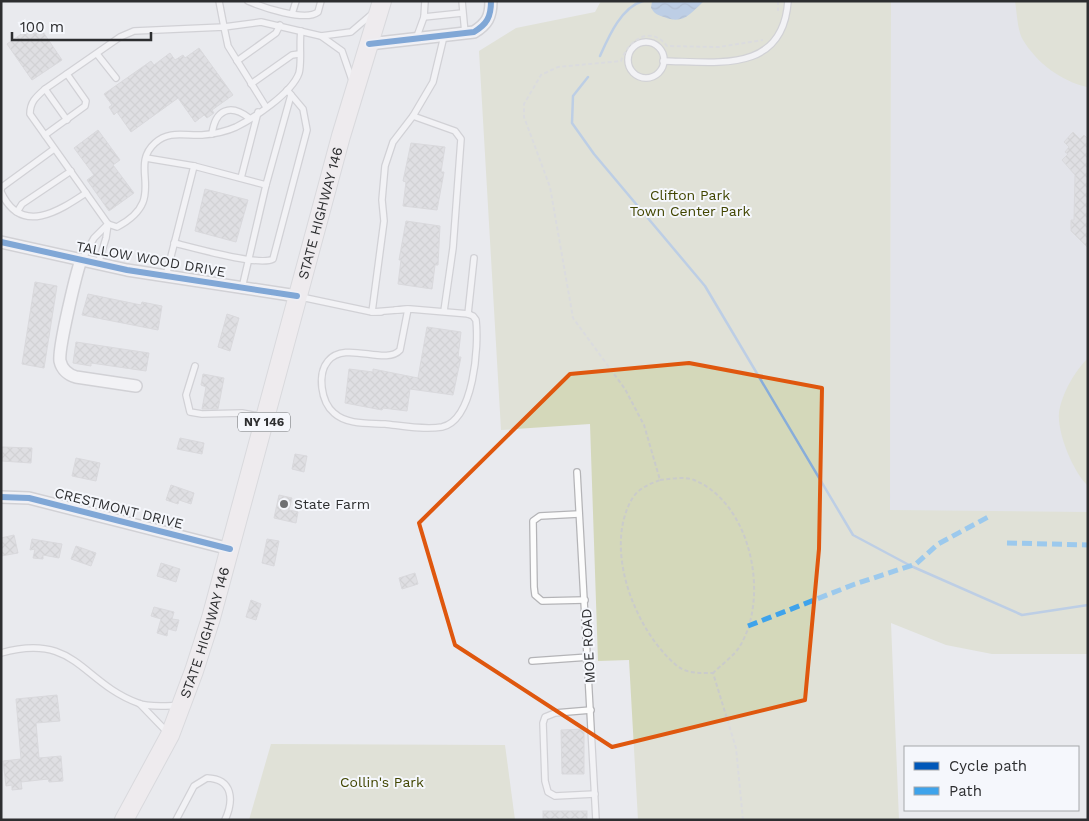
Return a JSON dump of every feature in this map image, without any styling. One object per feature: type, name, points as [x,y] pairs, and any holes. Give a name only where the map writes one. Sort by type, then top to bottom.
[{"type":"main road","name":"STATE HIGHWAY 146","points":[[124,820],[170,735],[182,706],[211,618],[297,296],[355,89],[381,5]]},
{"type":"street","points":[[369,44],[474,32],[486,25],[489,18],[491,1]]},
{"type":"street","name":"TALLOW WOOD DRIVE","points":[[1,242],[98,264],[297,296]]},
{"type":"street","points":[[81,260],[76,276],[62,348],[62,366],[67,373],[76,377],[136,386]]},
{"type":"street","name":"CRESTMONT DRIVE","points":[[1,497],[28,498],[230,549]]},
{"type":"lane","points":[[219,1],[228,46],[266,106]]},
{"type":"lane","points":[[248,1],[292,14],[315,14],[321,1]]},
{"type":"lane","points":[[292,14],[296,1]]},
{"type":"lane","points":[[416,39],[424,17],[425,1]]},
{"type":"lane","points":[[462,1],[465,33]]},
{"type":"lane","points":[[663,61],[722,62],[745,60],[759,54],[775,42],[781,34],[785,25],[788,1]]},
{"type":"lane","points":[[321,36],[351,32],[381,5]]},
{"type":"lane","points":[[424,17],[462,13]]},
{"type":"lane","points":[[289,92],[236,127],[212,134],[169,135],[154,144],[146,158],[145,198],[141,209],[133,218],[117,226],[108,224],[30,114],[30,106],[45,90],[120,37],[134,31],[224,27],[260,22],[280,25],[321,36],[342,51],[355,89]]},
{"type":"lane","points":[[237,60],[276,32],[280,25]]},
{"type":"lane","points":[[242,288],[247,260],[289,92],[300,66],[301,31]]},
{"type":"lane","points":[[372,312],[384,221],[382,200],[386,166],[394,142],[413,116],[433,82],[444,36]]},
{"type":"lane","points":[[644,42],[650,42],[660,49],[663,61],[662,66],[655,75],[644,78],[634,74],[628,59],[633,47],[644,42]]},
{"type":"lane","points":[[97,54],[116,78]]},
{"type":"lane","points":[[251,84],[292,55],[299,54]]},
{"type":"lane","points":[[45,135],[85,106],[86,101],[67,74]]},
{"type":"lane","points":[[45,90],[67,120]]},
{"type":"lane","points":[[174,243],[247,260],[269,261],[274,256],[307,130],[306,114],[289,92]]},
{"type":"lane","points":[[212,134],[215,121],[226,110],[234,109],[249,118]]},
{"type":"lane","points":[[241,178],[258,112]]},
{"type":"lane","points":[[413,116],[455,130],[461,139],[454,242],[444,311]]},
{"type":"lane","points":[[54,149],[2,186],[3,199],[17,212],[41,216],[56,212],[86,192]]},
{"type":"lane","points":[[146,158],[194,166],[266,185]]},
{"type":"lane","points":[[166,276],[194,166]]},
{"type":"lane","points":[[17,212],[22,204],[71,171]]},
{"type":"lane","points":[[81,260],[94,238],[108,224]]},
{"type":"lane","points":[[98,264],[108,224]]},
{"type":"lane","points":[[468,314],[474,258]]},
{"type":"lane","points":[[297,296],[372,312],[408,309],[444,311],[473,316],[476,320],[475,365],[468,398],[461,411],[449,424],[442,427],[355,422],[333,413],[326,403],[322,386],[322,372],[329,360],[343,352],[398,353],[408,309]]},
{"type":"lane","points":[[195,366],[186,395],[190,412],[202,414],[242,413],[265,417]]},
{"type":"lane","name":"MOE ROAD","points":[[577,472],[589,657],[596,820]]},
{"type":"lane","points":[[580,514],[540,516],[533,521],[534,587],[535,594],[542,601],[585,600]]},
{"type":"lane","points":[[1,652],[38,648],[62,653],[77,661],[112,691],[140,704],[170,735]]},
{"type":"lane","points":[[532,661],[589,657]]},
{"type":"lane","points":[[140,704],[182,706]]},
{"type":"lane","points":[[591,710],[555,713],[546,717],[543,723],[545,781],[548,792],[555,796],[595,794]]},
{"type":"lane","points":[[176,820],[194,786],[207,778],[222,781],[228,787],[231,803],[225,820]]},
{"type":"path","points":[[778,1],[778,17]]},
{"type":"path","points":[[660,480],[644,425],[625,389],[573,318],[561,240],[550,188],[524,117],[524,104],[541,75],[558,67],[621,61],[629,43],[639,38],[654,37],[662,40],[667,46],[720,47],[765,40]]},
{"type":"path","points":[[693,479],[717,492],[730,509],[745,539],[754,570],[755,594],[752,614],[740,647],[713,673],[695,673],[677,666],[640,619],[628,590],[621,559],[622,524],[632,498],[644,487],[660,480],[693,479]]},
{"type":"path","points":[[713,673],[736,748],[743,820]]},
{"type":"highlighted area","points":[[689,363],[822,388],[819,549],[805,700],[612,747],[455,645],[419,523],[570,374]]},
{"type":"shaded area","points":[[891,1],[1088,1],[1088,512],[890,511]]},
{"type":"green space","name":"Clifton Park Town Center Park","points":[[601,1],[891,1],[890,510],[1088,512],[1088,654],[992,654],[946,645],[891,623],[899,820],[638,820],[629,660],[598,661],[590,424],[501,430],[479,51],[516,28],[595,12]]},
{"type":"green space","points":[[1015,1],[1088,1],[1087,87],[1059,76],[1035,56],[1021,36]]},
{"type":"green space","points":[[1088,358],[1088,486],[1082,480],[1067,452],[1059,421],[1059,412],[1063,397],[1070,383],[1078,369]]},
{"type":"green space","name":"Collin's Park","points":[[271,744],[505,745],[515,820],[249,820]]},
{"type":"water","points":[[652,1],[704,1],[686,17],[676,20],[656,14],[651,8]]},
{"type":"building","points":[[37,23],[62,60],[32,80],[7,44]]},
{"type":"building","points":[[199,48],[233,95],[212,110],[214,113],[207,118],[204,115],[195,122],[178,98],[131,132],[117,112],[114,115],[109,107],[112,105],[104,94],[151,61],[154,65],[170,53],[175,60],[183,55],[185,58]]},
{"type":"building","points":[[98,130],[120,160],[113,165],[134,193],[109,211],[87,180],[94,175],[74,148]]},
{"type":"building","points":[[1073,132],[1080,139],[1084,135],[1088,139],[1088,248],[1071,231],[1071,220],[1074,220],[1075,175],[1062,160],[1068,154],[1065,152],[1069,147],[1064,142]]},
{"type":"building","points":[[411,143],[445,147],[441,172],[444,172],[437,210],[403,206],[406,182],[403,181]]},
{"type":"building","points":[[205,189],[248,200],[236,242],[195,231]]},
{"type":"building","points":[[406,221],[440,226],[438,265],[435,265],[432,289],[398,284],[401,260],[399,260]]},
{"type":"building","points":[[35,282],[57,286],[44,368],[22,364]]},
{"type":"building","points":[[88,294],[141,305],[142,302],[162,306],[158,330],[82,315]]},
{"type":"building","points":[[227,314],[239,318],[230,351],[218,347]]},
{"type":"building","points":[[427,327],[461,332],[458,357],[461,357],[453,395],[410,389],[407,411],[383,408],[382,410],[345,403],[349,369],[373,372],[373,369],[418,378]]},
{"type":"building","points":[[76,342],[149,353],[146,371],[91,363],[91,366],[73,363]]},
{"type":"building","points":[[203,374],[224,378],[218,409],[202,409],[206,387],[201,385]]},
{"type":"building","points":[[180,438],[204,443],[202,454],[177,449]]},
{"type":"building","points":[[2,447],[32,448],[31,463],[2,461]]},
{"type":"building","points":[[295,454],[307,456],[304,472],[292,469]]},
{"type":"building","points":[[76,458],[100,463],[96,481],[72,476]]},
{"type":"building","points":[[171,485],[194,493],[191,504],[179,500],[178,504],[166,500]]},
{"type":"building","name":"State Farm","points":[[279,495],[292,498],[289,510],[298,512],[296,523],[274,518]]},
{"type":"building","points":[[14,535],[18,553],[1,556],[1,538]]},
{"type":"building","points":[[32,539],[62,544],[59,558],[43,555],[43,559],[33,558],[35,549],[30,550]]},
{"type":"building","points":[[267,539],[279,541],[274,566],[262,563]]},
{"type":"building","points":[[76,546],[96,553],[91,566],[71,559]]},
{"type":"building","points":[[161,563],[180,569],[176,582],[157,576]]},
{"type":"building","points":[[415,573],[418,584],[402,589],[399,578]]},
{"type":"building","points":[[251,600],[261,604],[256,620],[246,617]]},
{"type":"building","points":[[154,607],[174,612],[172,619],[179,620],[176,631],[168,629],[167,636],[157,633],[161,619],[151,616]]},
{"type":"building","points":[[57,695],[60,721],[36,723],[39,758],[61,756],[63,781],[49,782],[48,779],[21,782],[22,789],[12,790],[12,785],[6,786],[3,761],[21,759],[16,699]]},
{"type":"building","points":[[584,729],[584,774],[562,774],[561,730]]},
{"type":"building","points":[[543,811],[587,811],[587,820],[543,820]]},
{"type":"waterway","points":[[600,56],[611,32],[622,16],[635,4],[643,1]]},
{"type":"waterway","points":[[588,77],[573,96],[572,123],[594,154],[705,286],[853,535],[911,566],[1022,615],[1088,605]]},
{"type":"marked path","points":[[748,626],[855,584],[916,564],[938,544],[990,516]]},
{"type":"marked path","points":[[1007,543],[1088,545]]},
{"type":"cycle path","points":[[369,44],[474,32],[487,19],[491,1]]},
{"type":"cycle path","points":[[1,242],[127,270],[297,296]]},
{"type":"cycle path","points":[[1,497],[29,498],[230,549]]},
{"type":"place","name":"State Farm","points":[[284,504]]}]
